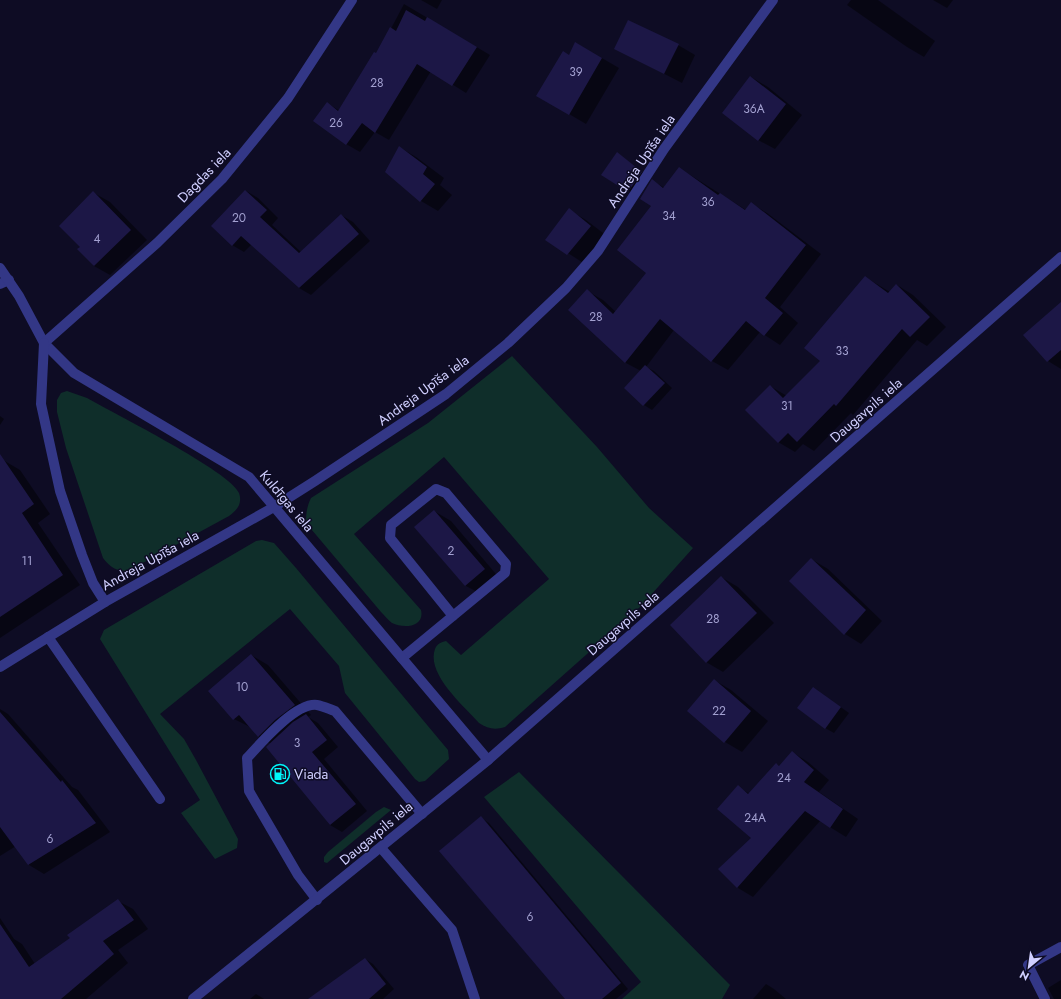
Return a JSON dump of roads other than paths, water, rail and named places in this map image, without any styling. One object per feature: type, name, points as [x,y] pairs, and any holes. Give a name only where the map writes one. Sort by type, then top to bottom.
[{"type":"street","name":"Dagdas iela","points":[[44,343],[157,243],[222,179],[288,98],[352,0]]},
{"type":"street","name":"Andreja Upīša iela","points":[[0,667],[105,602],[274,507],[315,482],[446,394],[508,343],[566,288],[598,251],[664,150],[773,0]]},
{"type":"street","name":"Daugavpils iela","points":[[199,997],[488,760],[1061,257]]},
{"type":"street","name":"Kuldīgas iela","points":[[0,268],[4,282],[19,296],[44,343],[74,373],[249,476],[488,760]]},
{"type":"street","points":[[44,343],[41,404],[60,491],[82,555],[94,583],[105,602]]},
{"type":"street","points":[[402,658],[453,616],[505,573],[506,564],[446,492],[436,489],[391,526],[390,538],[453,616]]},
{"type":"street","points":[[48,637],[160,799]]},
{"type":"street","points":[[317,900],[298,875],[249,791],[248,758],[270,734],[296,710],[316,704],[335,711],[422,814]]},
{"type":"street","points":[[381,848],[452,930],[475,999]]},
{"type":"street","points":[[1045,999],[1028,965],[1061,947]]},
{"type":"place","name":"Viada","points":[[280,774]]}]
